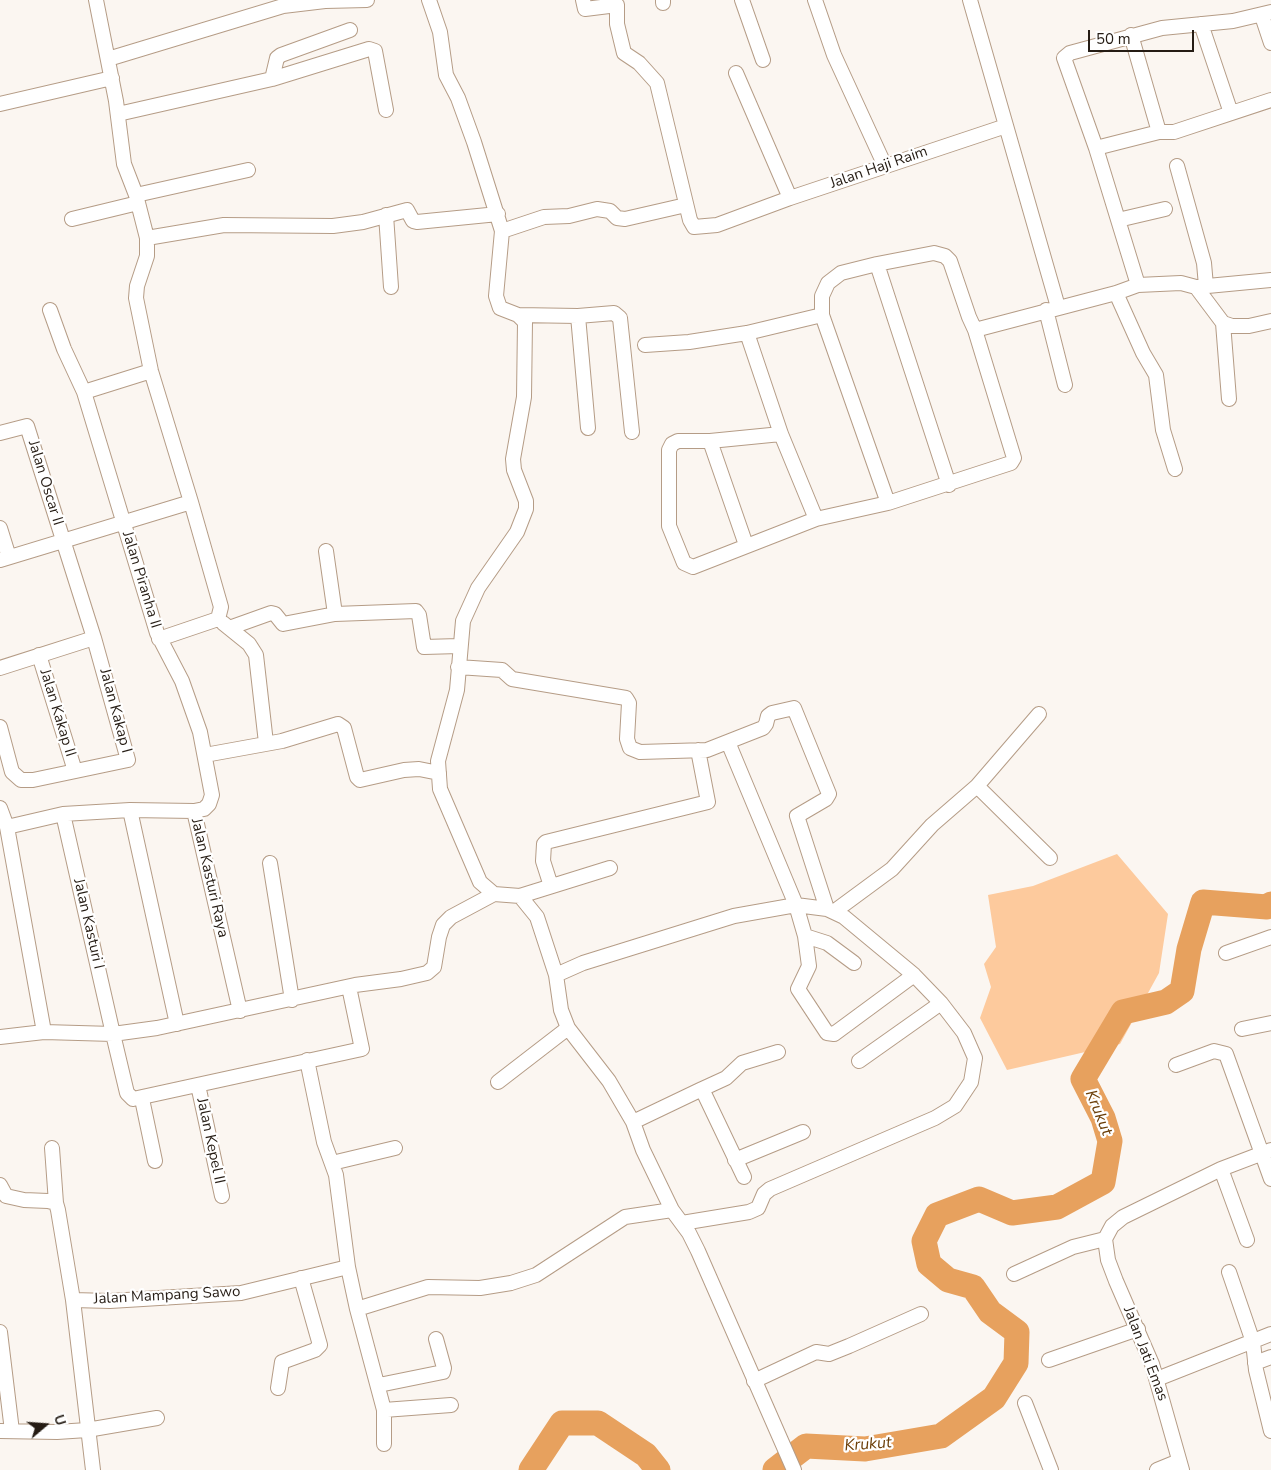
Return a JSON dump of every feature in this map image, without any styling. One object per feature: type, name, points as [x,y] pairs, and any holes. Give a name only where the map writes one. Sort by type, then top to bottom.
[{"type":"street","points":[[96,0],[112,78],[124,164],[137,199],[146,238],[147,256],[137,286],[136,298],[151,371],[192,502],[221,608],[223,624],[249,644],[256,655],[259,668],[266,743]]},
{"type":"street","points":[[108,59],[282,3],[367,0]]},
{"type":"street","points":[[429,0],[440,32],[446,75],[458,98],[498,214],[502,231],[496,296],[500,308],[518,314],[578,316],[614,313],[620,318],[632,432]]},
{"type":"street","points":[[502,231],[544,217],[570,216],[597,209],[610,211],[617,218],[625,219],[686,205],[657,83],[639,63],[624,53],[617,24],[617,5],[585,9],[583,0]]},
{"type":"street","points":[[742,0],[763,60]]},
{"type":"street","points":[[816,0],[834,55],[885,166]]},
{"type":"street","points":[[970,0],[1006,126],[1052,309],[1065,385]]},
{"type":"street","points":[[1138,285],[1096,148],[1064,58],[1070,53],[1162,28],[1267,14],[1271,44]]},
{"type":"street","points":[[1201,24],[1231,113]]},
{"type":"street","points":[[272,79],[274,66],[280,55],[350,30]]},
{"type":"street","points":[[1131,35],[1159,132]]},
{"type":"street","points":[[118,114],[272,79],[344,55],[372,49],[386,110]]},
{"type":"street","points":[[736,73],[790,198]]},
{"type":"street","points":[[0,104],[112,78]]},
{"type":"street","points":[[1096,148],[1159,132],[1174,132],[1271,100]]},
{"type":"street","name":"Jalan Haji Raim","points":[[686,205],[694,227],[717,225],[752,211],[1006,126]]},
{"type":"street","points":[[1177,166],[1204,264],[1201,286],[1223,323],[1229,399]]},
{"type":"street","points":[[72,219],[137,199],[248,170]]},
{"type":"street","points":[[1118,220],[1165,209]]},
{"type":"street","points":[[146,238],[224,225],[333,226],[409,210],[413,220],[417,222],[474,218],[498,214]]},
{"type":"street","points":[[386,215],[391,287]]},
{"type":"street","points":[[781,434],[710,442],[678,441],[672,444],[668,450],[669,526],[684,563],[693,566],[816,519],[888,504],[1011,463],[1014,458],[976,330],[969,317],[950,261],[945,256],[934,253],[841,273],[828,283],[822,296],[822,316],[888,504]]},
{"type":"street","points":[[876,264],[949,485]]},
{"type":"street","points":[[976,330],[1116,293],[1138,285],[1181,283],[1201,286],[1271,280]]},
{"type":"street","points":[[1116,293],[1143,353],[1156,375],[1163,430],[1175,469]]},
{"type":"street","name":"Jalan Piranha II","points":[[50,310],[84,392],[159,639],[182,682],[200,732],[212,795],[204,809],[194,811]]},
{"type":"street","points":[[494,894],[480,882],[440,789],[438,761],[444,731],[457,690],[463,621],[478,588],[517,532],[526,509],[526,502],[514,470],[513,459],[524,397],[526,339],[525,322],[518,314]]},
{"type":"street","points":[[578,316],[588,428]]},
{"type":"street","points":[[645,345],[688,342],[748,333],[822,316]]},
{"type":"street","points":[[1223,323],[1238,327],[1271,321]]},
{"type":"street","points":[[748,333],[781,434],[816,519]]},
{"type":"street","points":[[84,392],[151,371]]},
{"type":"street","name":"Jalan Oscar II","points":[[0,433],[27,426],[94,638]]},
{"type":"street","points":[[710,442],[746,545]]},
{"type":"street","points":[[0,528],[4,558],[192,502]]},
{"type":"street","points":[[326,551],[335,614]]},
{"type":"street","points":[[159,639],[272,613],[283,624],[335,614],[416,611],[419,615],[424,647],[460,646]]},
{"type":"street","points":[[0,668],[94,638]]},
{"type":"street","name":"Jalan Kakap I","points":[[75,771],[126,762],[128,760],[94,638]]},
{"type":"street","name":"Jalan Kakap II","points":[[39,655],[75,771]]},
{"type":"street","points":[[458,667],[502,670],[512,679],[624,697],[628,699],[629,704],[627,738],[630,748],[635,752],[698,750],[728,742],[765,726],[768,716],[792,707],[795,709],[829,794],[826,799],[797,816],[831,910]]},
{"type":"street","points":[[831,910],[881,879],[932,826],[977,786],[1039,714]]},
{"type":"street","points":[[205,755],[303,736],[341,724],[344,728],[357,776],[360,780],[419,768],[439,773]]},
{"type":"street","points":[[0,727],[12,772],[21,780],[33,780],[75,771]]},
{"type":"street","points":[[728,742],[796,905],[805,936],[809,966],[798,989],[827,1033],[834,1034],[914,975]]},
{"type":"street","points":[[550,886],[543,861],[544,844],[546,842],[708,802],[698,750]]},
{"type":"street","points":[[977,786],[1050,858]]},
{"type":"street","points":[[0,808],[7,827],[44,1032]]},
{"type":"street","points":[[130,810],[177,1024]]},
{"type":"street","name":"Jalan Kasturi Raya","points":[[7,827],[63,814],[130,810],[194,811],[240,1011]]},
{"type":"street","name":"Jalan Kasturi I","points":[[63,814],[127,1093],[133,1099],[142,1099]]},
{"type":"street","points":[[270,863],[292,1000]]},
{"type":"street","points":[[0,1036],[44,1032],[113,1034],[177,1024],[349,986],[402,979],[430,972],[434,967],[443,925],[463,910],[494,894],[520,896],[610,868]]},
{"type":"street","points":[[520,896],[537,917],[556,975],[561,1010],[568,1028],[609,1081],[633,1122],[643,1150],[672,1210],[682,1223],[711,1279],[781,1445],[793,1469]]},
{"type":"street","points":[[556,975],[583,963],[734,916],[796,905],[831,910],[914,975],[941,1003],[964,1033],[975,1058],[971,1082],[955,1106],[935,1118],[770,1189],[764,1194],[758,1208],[749,1212],[682,1223]]},
{"type":"street","points":[[805,936],[826,944],[854,963]]},
{"type":"street","points":[[1226,953],[1271,937]]},
{"type":"street","points":[[154,1161],[142,1099],[362,1049],[349,986]]},
{"type":"street","points":[[859,1061],[941,1003]]},
{"type":"street","points":[[1242,1029],[1271,1023]]},
{"type":"street","points":[[498,1082],[568,1028]]},
{"type":"street","points":[[1176,1065],[1214,1051],[1226,1054],[1266,1151],[1271,1179]]},
{"type":"street","points":[[633,1122],[726,1078],[742,1063],[778,1052]]},
{"type":"street","points":[[307,1060],[321,1128],[336,1175],[348,1267],[357,1309],[379,1385],[384,1410],[384,1444]]},
{"type":"street","name":"Jalan Kepel II","points":[[198,1086],[222,1196]]},
{"type":"street","points":[[702,1089],[744,1177]]},
{"type":"street","points":[[735,1160],[803,1132]]},
{"type":"street","points":[[52,1148],[56,1204],[73,1300],[93,1470]]},
{"type":"street","points":[[332,1163],[394,1148]]},
{"type":"street","points":[[1014,1274],[1072,1247],[1105,1239],[1112,1226],[1123,1217],[1222,1169],[1266,1151]]},
{"type":"street","points":[[1222,1169],[1247,1240]]},
{"type":"street","points":[[0,1185],[6,1196],[56,1204]]},
{"type":"street","points":[[357,1309],[428,1287],[480,1288],[511,1284],[536,1274],[625,1217],[672,1210]]},
{"type":"street","name":"Jalan Jati Emas","points":[[1105,1239],[1108,1260],[1157,1379],[1180,1465]]},
{"type":"street","name":"Jalan Mampang Sawo","points":[[73,1300],[110,1301],[241,1293],[348,1267]]},
{"type":"street","points":[[1229,1272],[1253,1342],[1255,1363],[1271,1431]]},
{"type":"street","points":[[278,1388],[282,1362],[315,1350],[320,1346],[301,1278]]},
{"type":"street","points":[[754,1381],[816,1352],[829,1354],[843,1349],[921,1314]]},
{"type":"street","points":[[1049,1360],[1138,1329]]},
{"type":"street","points":[[0,1332],[6,1431],[58,1432],[87,1430],[157,1418]]},
{"type":"street","points":[[1157,1379],[1271,1334]]},
{"type":"street","points":[[379,1385],[443,1372],[444,1368],[436,1339]]},
{"type":"street","points":[[1255,1363],[1271,1357]]},
{"type":"street","points":[[1025,1403],[1051,1470]]},
{"type":"street","points":[[384,1410],[451,1405]]},
{"type":"street","points":[[1157,1470],[1180,1465]]},
{"type":"shaded area","points":[[1117,854],[1168,914],[1159,973],[1120,1044],[1007,1070],[980,1018],[991,987],[984,964],[996,947],[988,895],[1033,886]]},
{"type":"waterway","name":"Krukut","points":[[775,1470],[806,1446],[865,1449],[941,1436],[994,1398],[1016,1363],[1017,1332],[990,1312],[973,1287],[948,1280],[929,1264],[924,1241],[937,1215],[979,1199],[1012,1213],[1057,1207],[1103,1182],[1110,1141],[1103,1118],[1083,1079],[1123,1012],[1166,1002],[1182,991],[1189,949],[1203,902],[1267,907],[1271,904]]},
{"type":"waterway","name":"Krukut","points":[[531,1470],[562,1423],[598,1423],[646,1455],[658,1470]]}]
